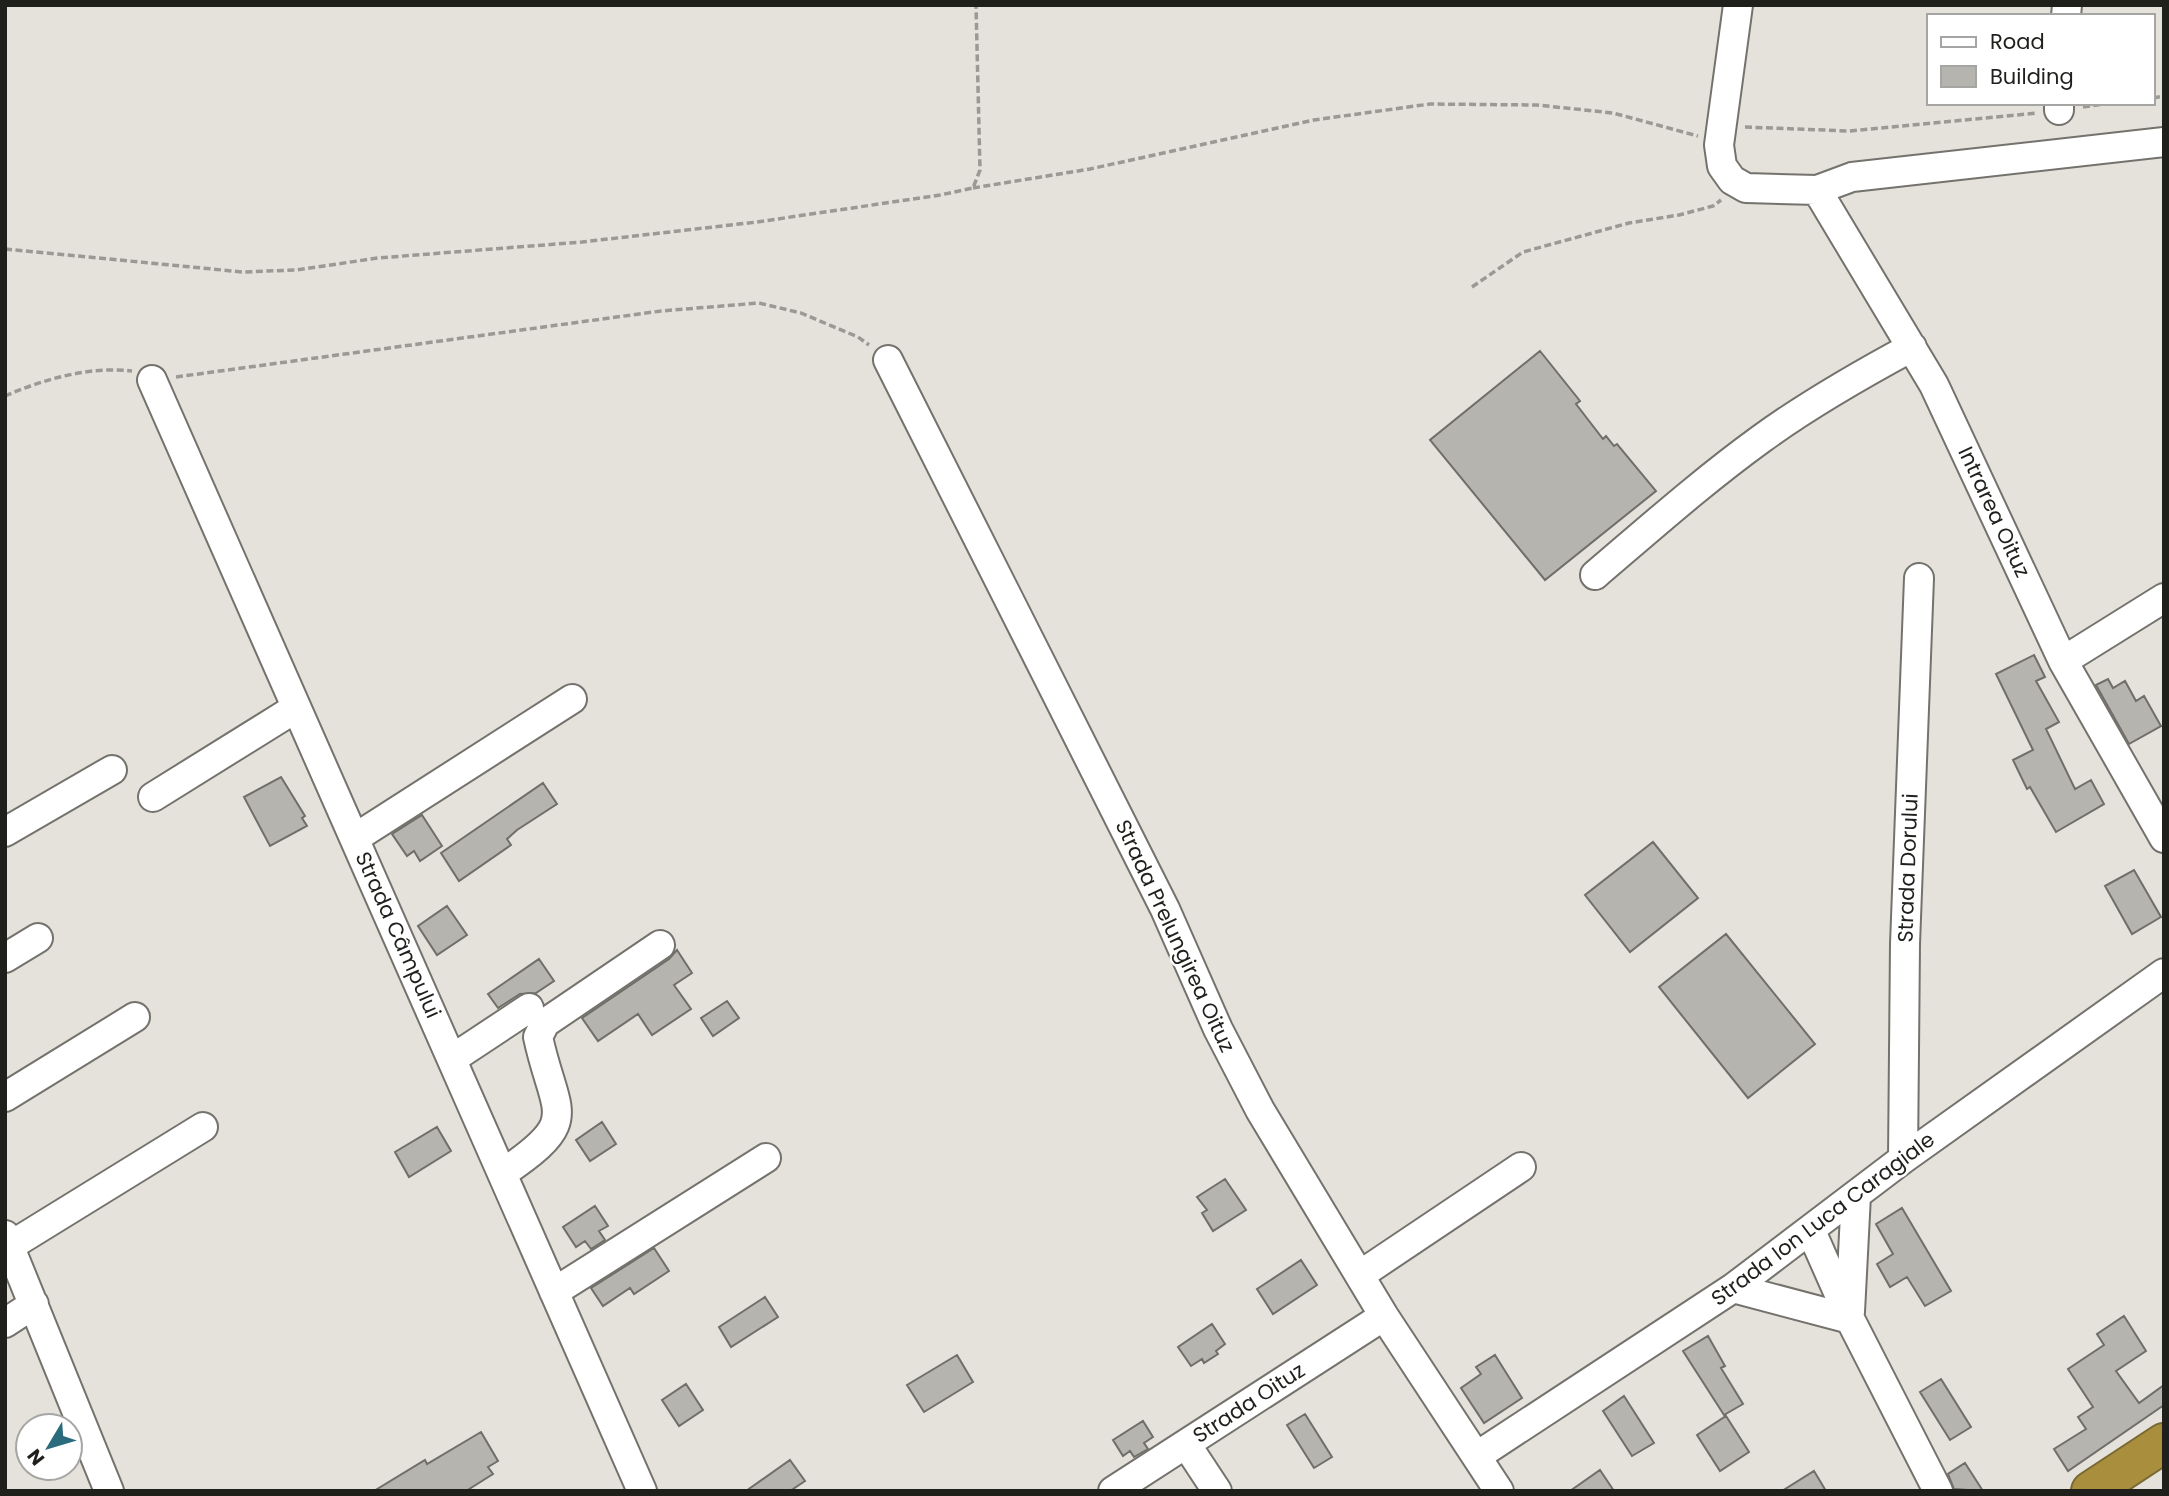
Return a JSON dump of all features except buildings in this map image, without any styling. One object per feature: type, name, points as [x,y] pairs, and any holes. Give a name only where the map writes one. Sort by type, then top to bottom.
[{"type":"highway","points":[[2091,1491],[2164,1443]]},
{"type":"highway","points":[[2124,1491],[2164,1464]]},
{"type":"street","points":[[1738,5],[1720,137],[1722,166],[1732,180],[1746,188],[1817,191],[1852,177],[2164,142]]},
{"type":"street","name":"Intrarea Oituz","points":[[1817,191],[1912,347],[1953,423],[2063,661],[2164,838]]},
{"type":"street","points":[[1595,575],[1700,485],[1762,438],[1823,398],[1912,347]]},
{"type":"street","name":"Strada Prelungirea Oituz","points":[[888,360],[1159,897],[1218,1029],[1274,1134],[1384,1316],[1499,1491]]},
{"type":"street","name":"Strada Câmpului","points":[[152,380],[642,1491]]},
{"type":"street","name":"Strada Dorului","points":[[1903,1159],[1906,930],[1919,578]]},
{"type":"street","points":[[2063,661],[2164,598]]},
{"type":"street","points":[[355,838],[572,699]]},
{"type":"street","points":[[153,797],[296,708]]},
{"type":"street","points":[[5,832],[112,770]]},
{"type":"street","points":[[5,958],[38,938]]},
{"type":"street","points":[[503,1173],[549,1137],[559,1115],[538,1037],[545,1023],[660,945]]},
{"type":"street","name":"Strada Ion Luca Caragiale","points":[[1478,1456],[1733,1289],[1903,1159],[2164,973]]},
{"type":"street","points":[[452,1059],[529,1008]]},
{"type":"street","points":[[5,1097],[135,1017]]},
{"type":"street","points":[[109,1491],[8,1240],[203,1127]]},
{"type":"street","points":[[554,1292],[766,1158]]},
{"type":"street","points":[[1360,1275],[1521,1167]]},
{"type":"street","points":[[1850,1319],[1856,1195]]},
{"type":"street","points":[[1811,1231],[1850,1319],[1938,1491]]},
{"type":"street","points":[[1733,1289],[1850,1319]]},
{"type":"street","points":[[5,1323],[34,1304]]},
{"type":"street","name":"Strada Oituz","points":[[1113,1491],[1384,1316]]},
{"type":"street","points":[[1186,1444],[1217,1491]]},
{"type":"path","points":[[973,188],[980,170],[976,5]]},
{"type":"path","points":[[5,249],[243,272],[296,271],[378,258],[582,242],[757,222],[940,195],[1090,169],[1314,120],[1430,104],[1537,105],[1613,113],[1691,133],[1720,137],[1849,131],[2086,105]]},
{"type":"path","points":[[1472,287],[1523,252],[1629,223],[1713,206],[1724,197],[1732,180]]},
{"type":"path","points":[[5,396],[28,386],[89,371],[131,371],[152,380],[661,311],[759,303],[801,313],[858,337],[888,360]]}]
